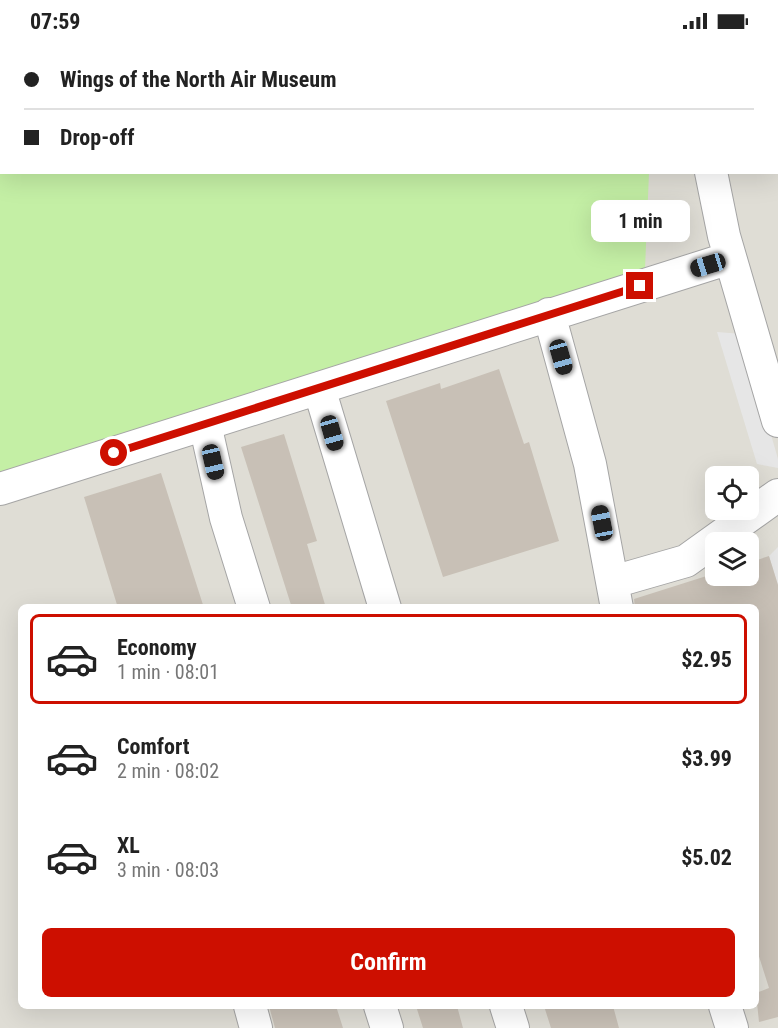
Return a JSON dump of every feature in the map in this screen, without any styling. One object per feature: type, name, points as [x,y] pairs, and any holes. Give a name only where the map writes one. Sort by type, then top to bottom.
[{"type":"lane","points":[[711,174],[730,258],[778,421]]},
{"type":"lane","points":[[0,489],[730,258]]},
{"type":"lane","points":[[549,314],[590,464],[615,595],[686,561],[778,495]]},
{"type":"lane","points":[[319,388],[384,604]]},
{"type":"lane","points":[[205,424],[226,518],[253,604]]},
{"type":"lane","points":[[251,1009],[256,1028]]},
{"type":"lane","points":[[381,1009],[387,1028]]},
{"type":"lane","points":[[507,1009],[513,1028]]},
{"type":"lane","points":[[726,1009],[732,1028]]},
{"type":"shaded area","points":[[0,174],[778,174],[778,1028],[0,1028]]},
{"type":"shaded area","points":[[717,332],[742,334],[778,459],[778,468],[757,464]]},
{"type":"shaded area","points":[[778,547],[778,585],[769,556]]},
{"type":"green space","points":[[0,174],[649,174],[645,269],[0,472]]},
{"type":"building","points":[[499,369],[524,444],[529,442],[559,541],[443,577],[386,401],[440,383],[441,389]]},
{"type":"building","points":[[284,434],[317,541],[307,544],[325,604],[291,604],[241,447]]},
{"type":"building","points":[[161,473],[203,604],[117,604],[84,497]]},
{"type":"building","points":[[769,556],[778,585],[778,1017],[759,1022],[758,1009],[759,992],[769,988],[759,956],[759,604],[635,604],[634,599],[705,576],[705,586],[759,586],[759,559]]},
{"type":"building","points":[[270,1009],[337,1009],[343,1028],[275,1028]]},
{"type":"building","points":[[417,1009],[458,1009],[463,1028],[423,1028]]},
{"type":"building","points":[[545,1009],[614,1009],[619,1028],[551,1028]]},
{"type":"route","points":[[114,453],[640,286]]}]
